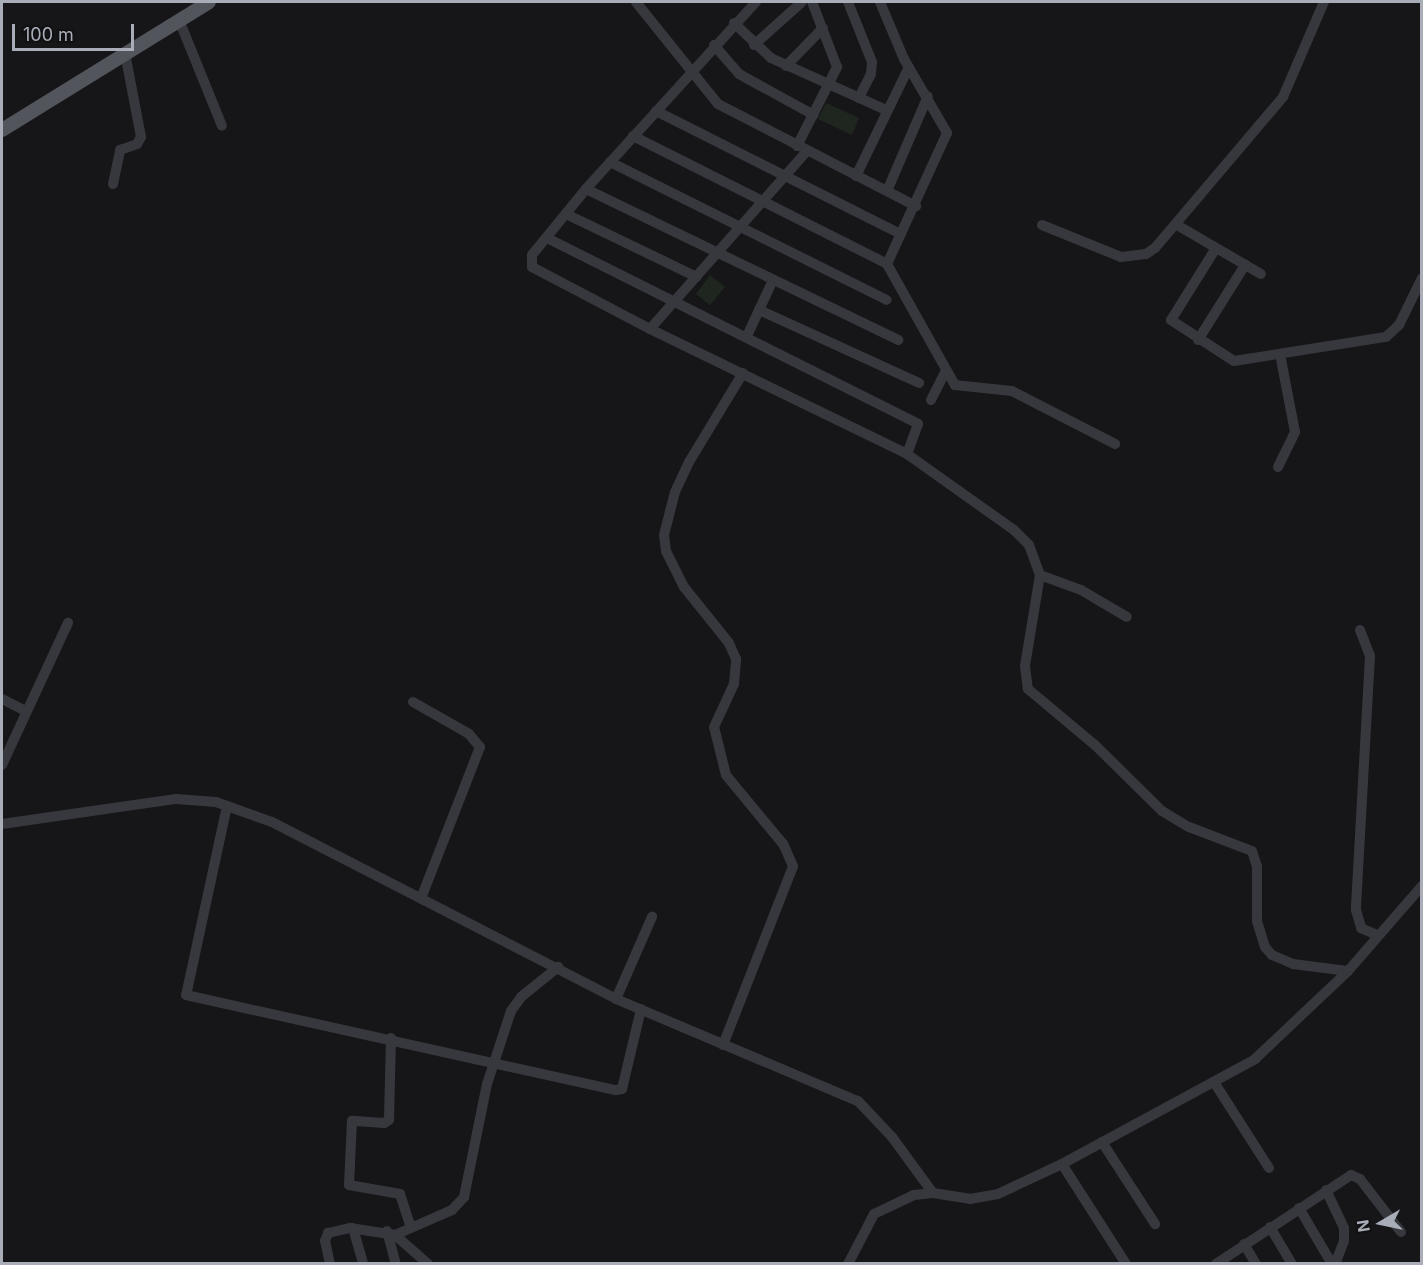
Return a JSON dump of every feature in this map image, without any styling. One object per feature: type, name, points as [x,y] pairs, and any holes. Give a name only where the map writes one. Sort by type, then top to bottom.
[{"type":"main road","points":[[2,130],[209,2]]},
{"type":"street","points":[[636,2],[690,73],[718,104],[916,206]]},
{"type":"street","points":[[756,2],[714,45],[586,189],[532,255],[532,267],[651,329],[907,454],[1014,530],[1029,545],[1040,575],[1025,666],[1028,689],[1095,745],[1162,811],[1189,827],[1252,851],[1257,866],[1257,921],[1265,947],[1272,955],[1293,964],[1348,971]]},
{"type":"street","points":[[754,45],[802,2]]},
{"type":"street","points":[[651,329],[785,176],[802,148],[814,115],[829,86],[836,63],[812,2]]},
{"type":"street","points":[[848,2],[872,62],[871,74],[859,98]]},
{"type":"street","points":[[880,2],[909,68],[928,96],[947,133],[916,206],[887,264]]},
{"type":"street","points":[[1042,225],[1121,257],[1146,254],[1177,225],[1283,97],[1324,2]]},
{"type":"street","points":[[178,20],[222,126]]},
{"type":"street","points":[[734,24],[754,45],[786,66],[886,110]]},
{"type":"street","points":[[786,66],[823,28]]},
{"type":"street","points":[[714,45],[739,74],[814,115]]},
{"type":"street","points":[[113,184],[120,150],[137,144],[141,137],[124,53]]},
{"type":"street","points":[[856,176],[886,110],[909,68]]},
{"type":"street","points":[[887,191],[928,96]]},
{"type":"street","points":[[656,111],[901,234]]},
{"type":"street","points":[[633,136],[887,264],[955,385],[1012,391],[1115,444]]},
{"type":"street","points":[[610,162],[887,300]]},
{"type":"street","points":[[586,189],[898,340]]},
{"type":"street","points":[[566,214],[697,277]]},
{"type":"street","points":[[1177,225],[1261,274]]},
{"type":"street","points":[[547,237],[918,424],[907,454]]},
{"type":"street","points":[[1216,248],[1171,316],[1173,322],[1229,360],[1386,337],[1399,326],[1422,278]]},
{"type":"street","points":[[1198,340],[1245,265]]},
{"type":"street","points":[[747,336],[773,280]]},
{"type":"street","points":[[759,310],[919,383]]},
{"type":"street","points":[[1278,467],[1295,432],[1280,354]]},
{"type":"street","points":[[931,399],[946,371]]},
{"type":"street","points":[[723,1045],[793,866],[783,844],[726,775],[714,727],[734,684],[736,659],[729,644],[684,587],[666,550],[664,535],[672,500],[688,462],[743,373]]},
{"type":"street","points":[[1040,575],[1081,590],[1127,617]]},
{"type":"street","points":[[2,765],[68,623]]},
{"type":"street","points":[[1360,630],[1370,656],[1356,910],[1361,928],[1377,935]]},
{"type":"street","points":[[2,699],[26,711]]},
{"type":"street","points":[[413,702],[469,734],[480,747],[422,896]]},
{"type":"street","points":[[2,824],[168,800],[198,800],[227,806],[272,822],[422,896],[616,999],[858,1101],[892,1137],[933,1193]]},
{"type":"street","points":[[227,806],[185,994],[391,1038],[493,1065],[622,1089],[640,1009]]},
{"type":"street","points":[[848,1263],[874,1214],[891,1203],[933,1193],[984,1198],[1062,1164],[1214,1082],[1272,1047],[1348,971],[1422,886]]},
{"type":"street","points":[[616,999],[652,917]]},
{"type":"street","points":[[330,1263],[325,1241],[328,1233],[353,1228],[391,1233],[452,1210],[464,1197],[493,1065],[514,1003],[558,967]]},
{"type":"street","points":[[391,1038],[389,1120],[384,1124],[352,1121],[349,1185],[400,1194],[411,1227]]},
{"type":"street","points":[[1214,1082],[1269,1168]]},
{"type":"street","points":[[1102,1142],[1155,1224]]},
{"type":"street","points":[[1062,1164],[1126,1263]]},
{"type":"street","points":[[1216,1263],[1347,1176],[1358,1176],[1401,1232]]},
{"type":"street","points":[[1326,1190],[1344,1228],[1344,1241],[1334,1263]]},
{"type":"street","points":[[1299,1208],[1334,1263]]},
{"type":"street","points":[[1270,1227],[1292,1263]]},
{"type":"street","points":[[353,1228],[363,1263]]},
{"type":"street","points":[[391,1233],[396,1263]]},
{"type":"street","points":[[391,1233],[428,1263]]},
{"type":"street","points":[[1244,1244],[1256,1263]]},
{"type":"shaded area","points":[[826,103],[859,118],[852,135],[818,119]]},
{"type":"shaded area","points":[[710,275],[725,287],[710,305],[696,294]]}]
